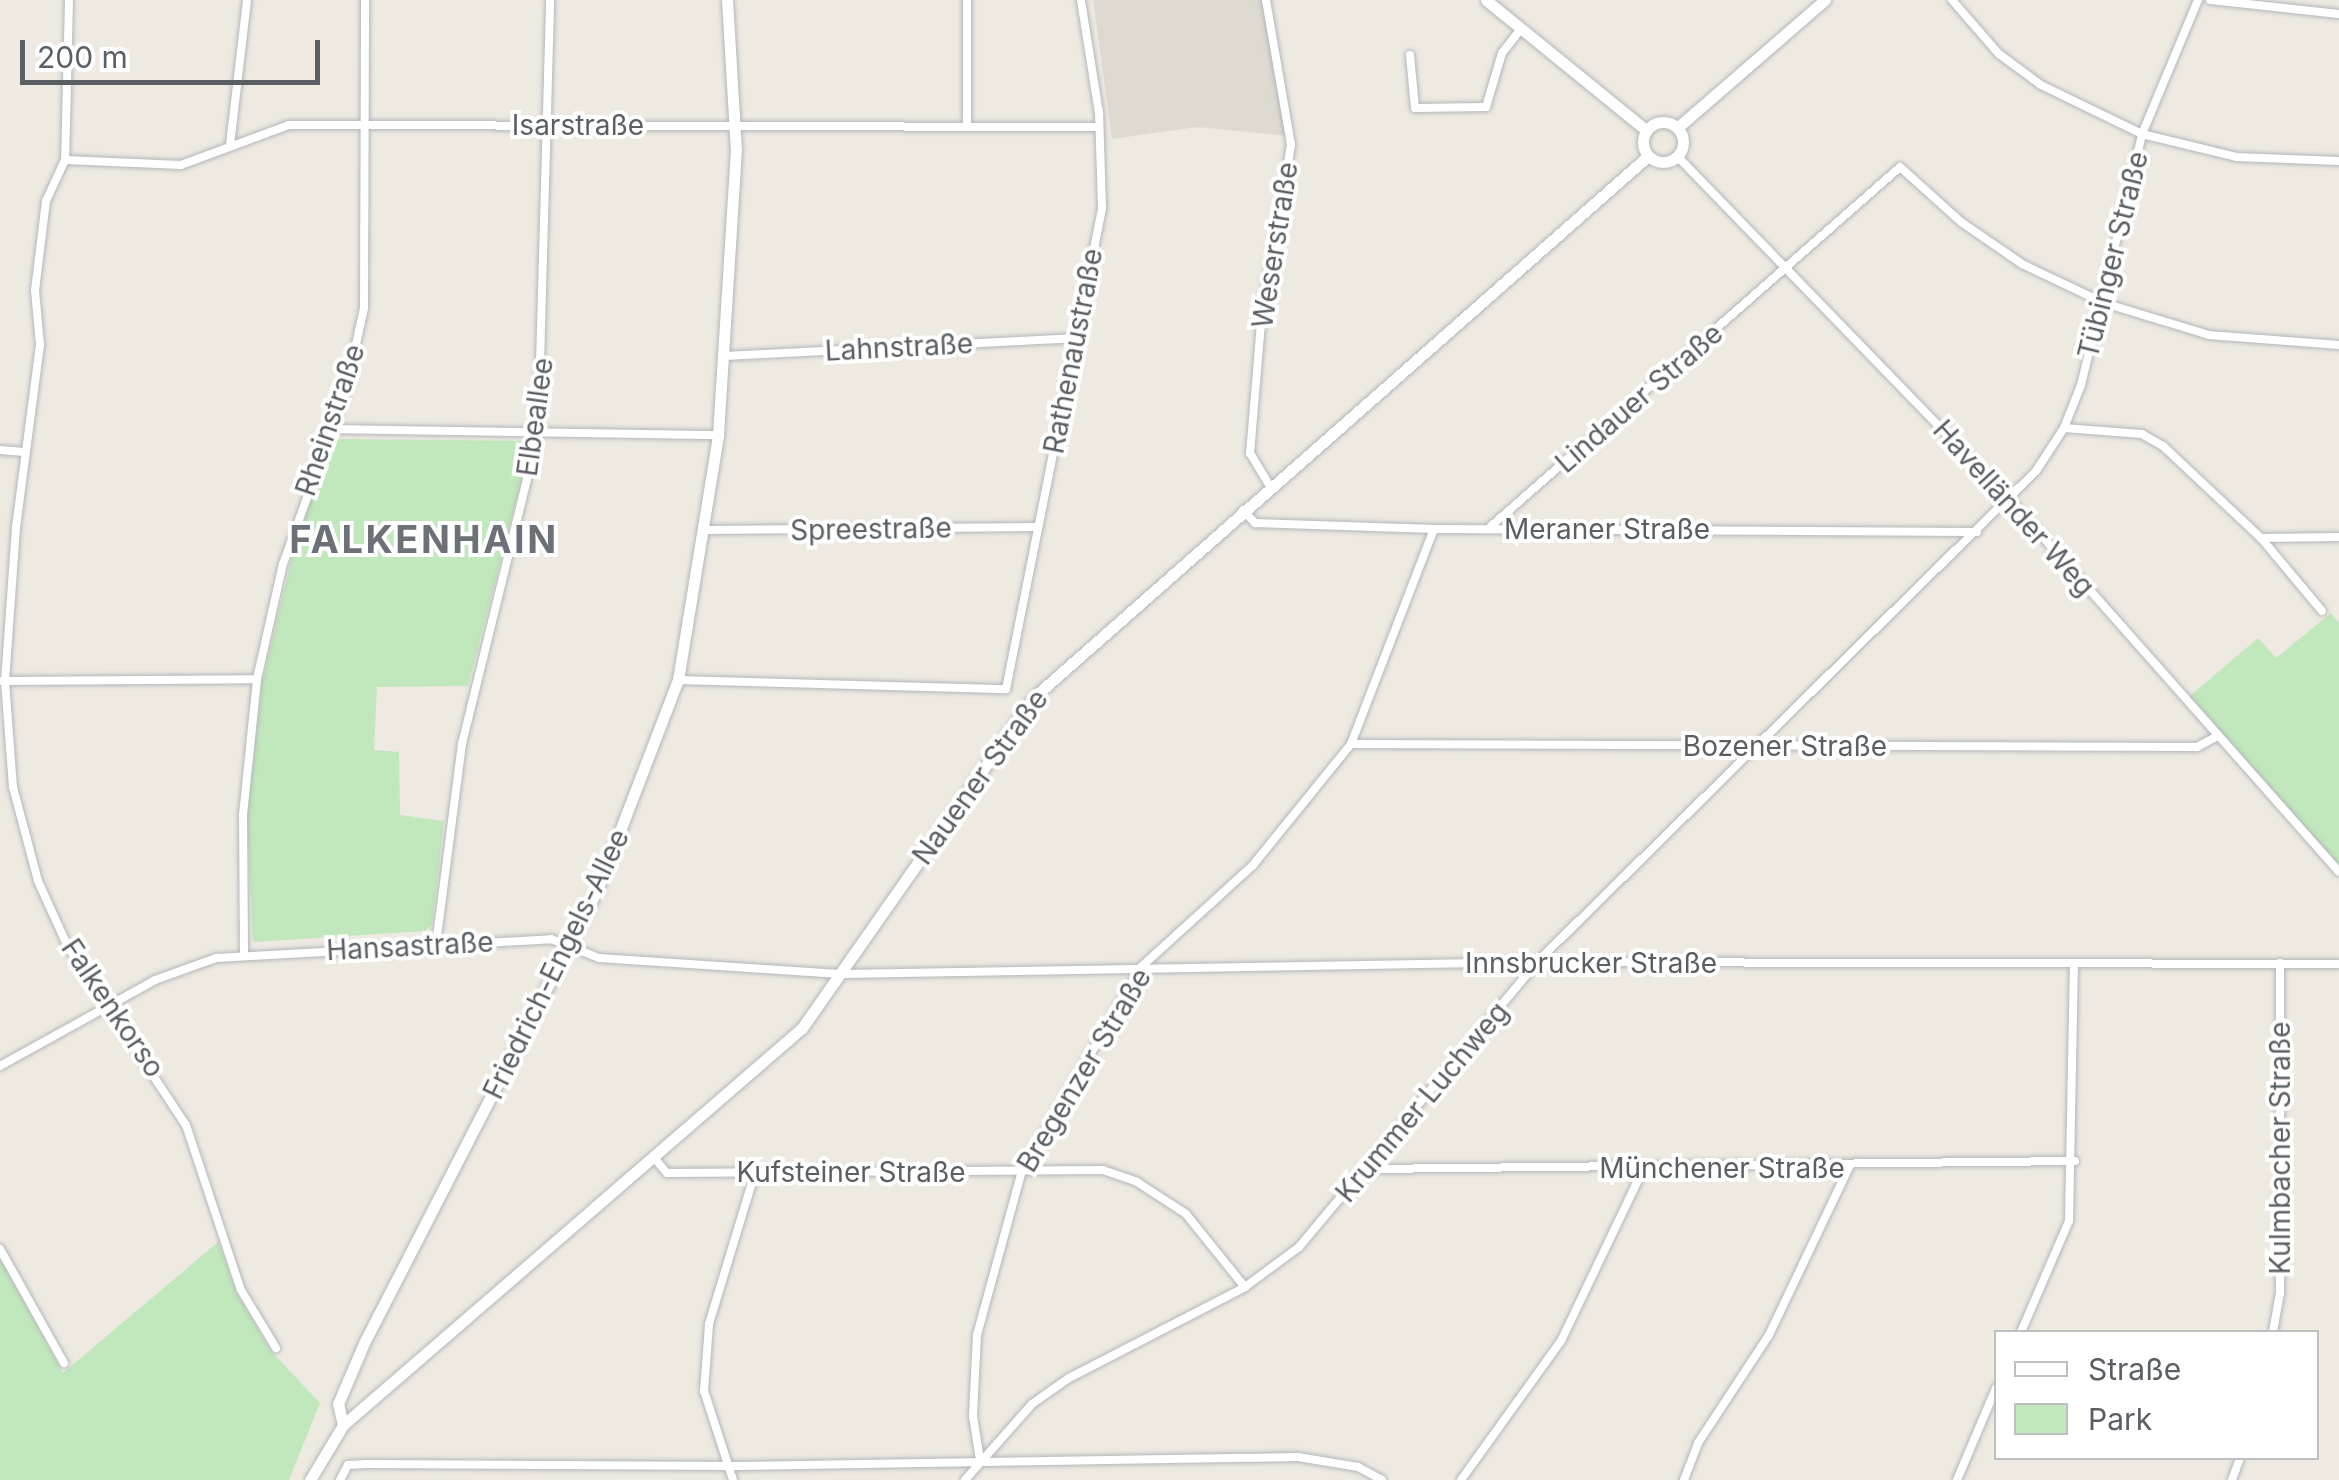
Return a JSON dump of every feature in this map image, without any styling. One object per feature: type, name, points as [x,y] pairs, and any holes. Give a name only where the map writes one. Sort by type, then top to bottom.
[{"type":"main road","name":"Friedrich-Engels-Allee","points":[[343,1425],[338,1404],[364,1344],[569,948],[678,680],[718,436],[724,356],[736,125],[728,0]]},
{"type":"main road","points":[[1486,0],[1518,31],[1646,130],[1648,156],[1666,162],[1677,156],[1682,145],[1677,128]]},
{"type":"main road","points":[[1677,128],[1824,0]]},
{"type":"main road","points":[[1646,130],[1658,123],[1677,128]]},
{"type":"main road","name":"Nauener Straße","points":[[343,1425],[656,1160],[784,1046],[843,974],[1034,697],[1648,156]]},
{"type":"main road","points":[[310,1480],[343,1425]]},
{"type":"street","name":"Falkenkorso","points":[[68,0],[65,160],[46,201],[36,290],[40,345],[24,452],[2,681],[8,748],[25,843],[68,947],[186,1125],[241,1290],[276,1348]]},
{"type":"street","points":[[230,145],[247,0]]},
{"type":"street","name":"Rheinstraße","points":[[244,954],[243,814],[257,679],[283,564],[331,429],[364,308],[366,0]]},
{"type":"street","name":"Elbeallee","points":[[436,944],[462,744],[538,435],[550,126],[550,0]]},
{"type":"street","points":[[967,0],[967,126]]},
{"type":"street","name":"Rathenaustraße","points":[[678,680],[1006,689],[1102,207],[1098,127],[1081,0]]},
{"type":"street","name":"Weserstraße","points":[[1266,0],[1291,144],[1262,311],[1250,453],[1270,486]]},
{"type":"street","points":[[1952,0],[1999,54],[2041,85],[2142,134],[2236,157],[2339,161]]},
{"type":"street","name":"Tübinger Straße","points":[[2010,501],[2064,428],[2104,303],[2142,134],[2198,0]]},
{"type":"street","points":[[2210,0],[2339,14]]},
{"type":"street","points":[[1410,55],[1415,108],[1486,107],[1502,53],[1518,31]]},
{"type":"street","name":"Isarstraße","points":[[65,160],[158,168],[204,160],[230,145],[289,125],[1098,127]]},
{"type":"street","name":"Havelländer Weg","points":[[1677,156],[1789,267],[2010,501],[2339,872]]},
{"type":"street","name":"Lindauer Straße","points":[[1489,528],[1900,167],[1960,222],[2022,264],[2104,303]]},
{"type":"street","points":[[2104,303],[2209,335],[2339,345]]},
{"type":"street","name":"Lahnstraße","points":[[724,356],[1075,338]]},
{"type":"street","points":[[2064,428],[2142,434],[2262,538],[2322,611]]},
{"type":"street","points":[[331,429],[718,436]]},
{"type":"street","points":[[0,450],[24,452]]},
{"type":"street","name":"Krummer Luchweg","points":[[965,1480],[1032,1404],[1069,1378],[1245,1287],[1298,1247],[1370,1168],[1536,962],[2010,501]]},
{"type":"street","name":"Meraner Straße","points":[[1243,510],[1255,524],[1434,529],[1977,532]]},
{"type":"street","name":"Spreestraße","points":[[704,530],[1038,527]]},
{"type":"street","name":"Bregenzer Straße","points":[[980,1460],[973,1416],[977,1334],[1022,1171],[1141,967],[1253,865],[1351,744],[1434,529]]},
{"type":"street","points":[[2262,538],[2339,536]]},
{"type":"street","points":[[2,681],[257,679]]},
{"type":"street","name":"Bozener Straße","points":[[1351,744],[2197,747],[2216,737]]},
{"type":"street","name":"Hansastraße","points":[[0,1066],[173,971],[244,954],[552,939],[599,958],[843,974]]},
{"type":"street","name":"Innsbrucker Straße","points":[[843,974],[1536,962],[2339,964]]},
{"type":"street","name":"Kulmbacher Straße","points":[[2273,1330],[2280,1294],[2280,963]]},
{"type":"street","points":[[2022,1330],[2069,1221],[2075,1161],[2074,965]]},
{"type":"street","name":"Kufsteiner Straße","points":[[656,1160],[667,1173],[1103,1170],[1137,1182],[1186,1214],[1245,1287]]},
{"type":"street","name":"Münchener Straße","points":[[1370,1168],[1849,1167],[2075,1161]]},
{"type":"street","points":[[1684,1480],[1698,1443],[1770,1335],[1849,1167]]},
{"type":"street","points":[[1461,1480],[1561,1341],[1644,1168]]},
{"type":"street","points":[[732,1480],[704,1391],[709,1324],[754,1174]]},
{"type":"street","points":[[0,1249],[64,1363]]},
{"type":"street","points":[[1957,1480],[1994,1393]]},
{"type":"street","points":[[340,1480],[348,1465],[367,1464],[726,1465],[1298,1457],[1358,1467],[1382,1480]]},
{"type":"shaded area","points":[[1093,0],[1265,0],[1289,136],[1197,127],[1112,139]]},
{"type":"green space","points":[[339,439],[525,441],[528,454],[468,686],[377,687],[374,750],[399,752],[400,815],[444,821],[432,924],[425,931],[253,942],[247,815],[262,683],[301,520],[330,443]]},
{"type":"green space","points":[[2331,613],[2339,623],[2339,872],[2185,700],[2258,638],[2276,658]]},
{"type":"green space","points":[[218,1242],[237,1294],[271,1351],[320,1403],[289,1480],[0,1480],[0,1258],[63,1373]]},
{"type":"district","name":"FALKENHAIN","points":[[424,540]]}]
